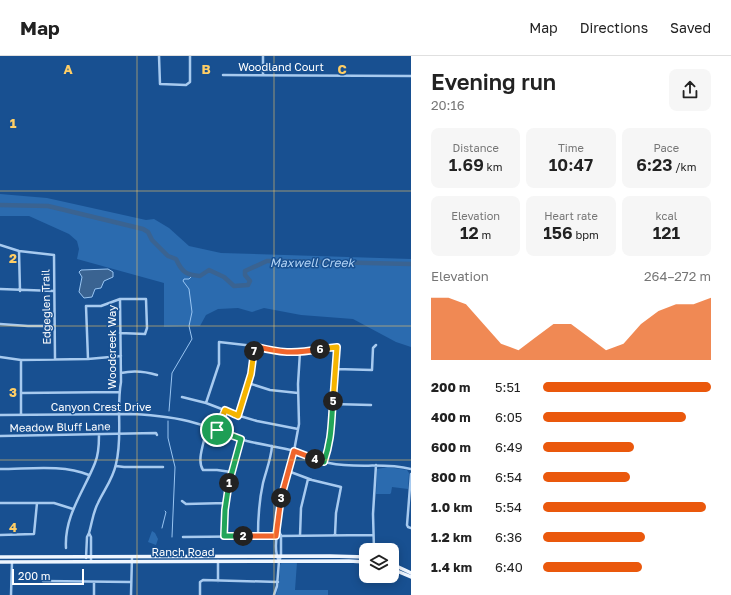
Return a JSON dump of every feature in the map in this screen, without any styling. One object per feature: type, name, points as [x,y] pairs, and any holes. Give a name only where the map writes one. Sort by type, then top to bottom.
[{"type":"main road","name":"Ranch Road","points":[[0,557],[132,559],[276,556],[359,557]]},
{"type":"main road","name":"Ranch Road","points":[[0,562],[88,559]]},
{"type":"main road","name":"Ranch Road","points":[[132,559],[359,562]]},
{"type":"main road","points":[[399,568],[411,575]]},
{"type":"main road","points":[[399,571],[411,575]]},
{"type":"street","points":[[159,56],[160,84],[189,84],[190,56]]},
{"type":"street","points":[[263,56],[263,75]]},
{"type":"street","name":"Woodland Court","points":[[223,75],[411,76]]},
{"type":"street","points":[[0,245],[19,251],[20,291]]},
{"type":"street","name":"Edgeglen Trail","points":[[19,251],[54,255],[55,359]]},
{"type":"street","points":[[0,289],[20,291],[54,291]]},
{"type":"street","points":[[88,359],[86,306],[101,306],[120,299],[146,299],[147,328],[145,334],[120,333]]},
{"type":"street","name":"Woodcreek Way","points":[[88,559],[91,537],[89,533],[97,505],[110,482],[116,466],[120,445],[119,392],[122,382],[120,299]]},
{"type":"street","points":[[0,324],[54,326]]},
{"type":"street","points":[[206,403],[219,364],[219,342],[254,346],[288,353],[337,347],[331,437],[324,462]]},
{"type":"street","points":[[336,369],[372,370],[373,348],[376,345]]},
{"type":"street","points":[[238,416],[253,366],[254,346]]},
{"type":"street","points":[[279,561],[276,556],[276,536],[280,503],[298,430],[300,352]]},
{"type":"street","points":[[0,357],[21,360],[88,359],[121,356]]},
{"type":"street","points":[[21,360],[21,415]]},
{"type":"street","points":[[121,372],[134,370],[157,375]]},
{"type":"street","points":[[248,383],[275,391],[298,393]]},
{"type":"street","points":[[21,393],[119,392]]},
{"type":"street","points":[[182,397],[206,403],[238,416],[298,430]]},
{"type":"street","points":[[332,404],[371,405]]},
{"type":"street","points":[[217,430],[225,410]]},
{"type":"street","name":"Canyon Crest Drive","points":[[0,415],[120,414],[151,415],[182,419],[241,439],[294,451],[324,462],[344,466],[388,465],[411,469]]},
{"type":"street","name":"Meadow Bluff Lane","points":[[0,436],[156,433],[157,435]]},
{"type":"street","points":[[66,548],[67,528],[73,509],[96,462],[99,447],[99,435]]},
{"type":"street","points":[[205,436],[201,461],[202,470],[231,472]]},
{"type":"street","points":[[224,536],[226,503],[231,472],[241,439]]},
{"type":"street","points":[[258,536],[260,498],[272,446]]},
{"type":"street","points":[[373,543],[376,465]]},
{"type":"street","points":[[116,466],[163,466]]},
{"type":"street","points":[[0,469],[67,469],[89,474]]},
{"type":"street","points":[[288,471],[308,479],[341,487],[336,513],[335,536]]},
{"type":"street","points":[[411,474],[407,525],[411,528]]},
{"type":"street","points":[[300,536],[301,508],[308,479]]},
{"type":"street","points":[[182,501],[186,504],[226,503]]},
{"type":"street","points":[[0,503],[54,503],[73,509]]},
{"type":"street","points":[[0,535],[34,534],[37,503]]},
{"type":"street","points":[[274,595],[278,582],[279,561],[281,556],[281,536],[278,528]]},
{"type":"street","points":[[183,537],[373,535]]},
{"type":"street","points":[[131,595],[132,559]]},
{"type":"street","points":[[218,561],[218,581]]},
{"type":"street","points":[[12,562],[12,595]]},
{"type":"street","points":[[43,581],[131,582]]},
{"type":"street","points":[[200,595],[201,581],[278,582]]},
{"type":"street","points":[[94,582],[94,595]]},
{"type":"shaded area","points":[[0,194],[47,198],[146,220],[154,219],[169,228],[189,246],[221,253],[411,259],[411,347],[396,342],[353,319],[301,315],[264,308],[252,312],[238,308],[218,309],[206,315],[200,326],[164,327],[164,283],[77,259],[79,249],[77,241],[69,234],[29,216],[0,216]]},
{"type":"shaded area","points":[[108,269],[113,272],[113,277],[104,281],[101,288],[95,289],[92,297],[84,298],[79,292],[82,277],[79,272],[81,270]]},
{"type":"shaded area","points":[[388,467],[407,470],[409,473],[408,489],[392,487],[390,494],[376,494],[377,469]]},
{"type":"shaded area","points":[[152,531],[158,539],[156,545],[148,542]]},
{"type":"shaded area","points":[[282,562],[297,562],[295,590],[328,590],[328,595],[276,595],[279,584],[280,565]]},
{"type":"waterway","name":"Maxwell Creek","points":[[0,205],[48,206],[143,229],[148,232],[152,240],[168,256],[176,259],[180,267],[188,274],[200,276],[209,270],[224,277],[234,286],[248,285],[250,281],[245,275],[245,271],[267,261],[411,264]]},
{"type":"waterway","points":[[169,411],[172,373],[192,339],[189,326],[192,312],[189,289],[183,281],[184,279],[189,279],[192,276]]},
{"type":"waterway","points":[[168,421],[168,438],[175,467],[172,537]]},
{"type":"waterway","points":[[162,528],[165,511]]},
{"type":"route","points":[[254,346],[288,353],[337,347],[329,448],[324,462],[294,451],[281,497],[276,536],[224,536],[225,510],[230,479],[241,439],[217,430],[225,410],[238,416],[253,366],[254,346]]}]
